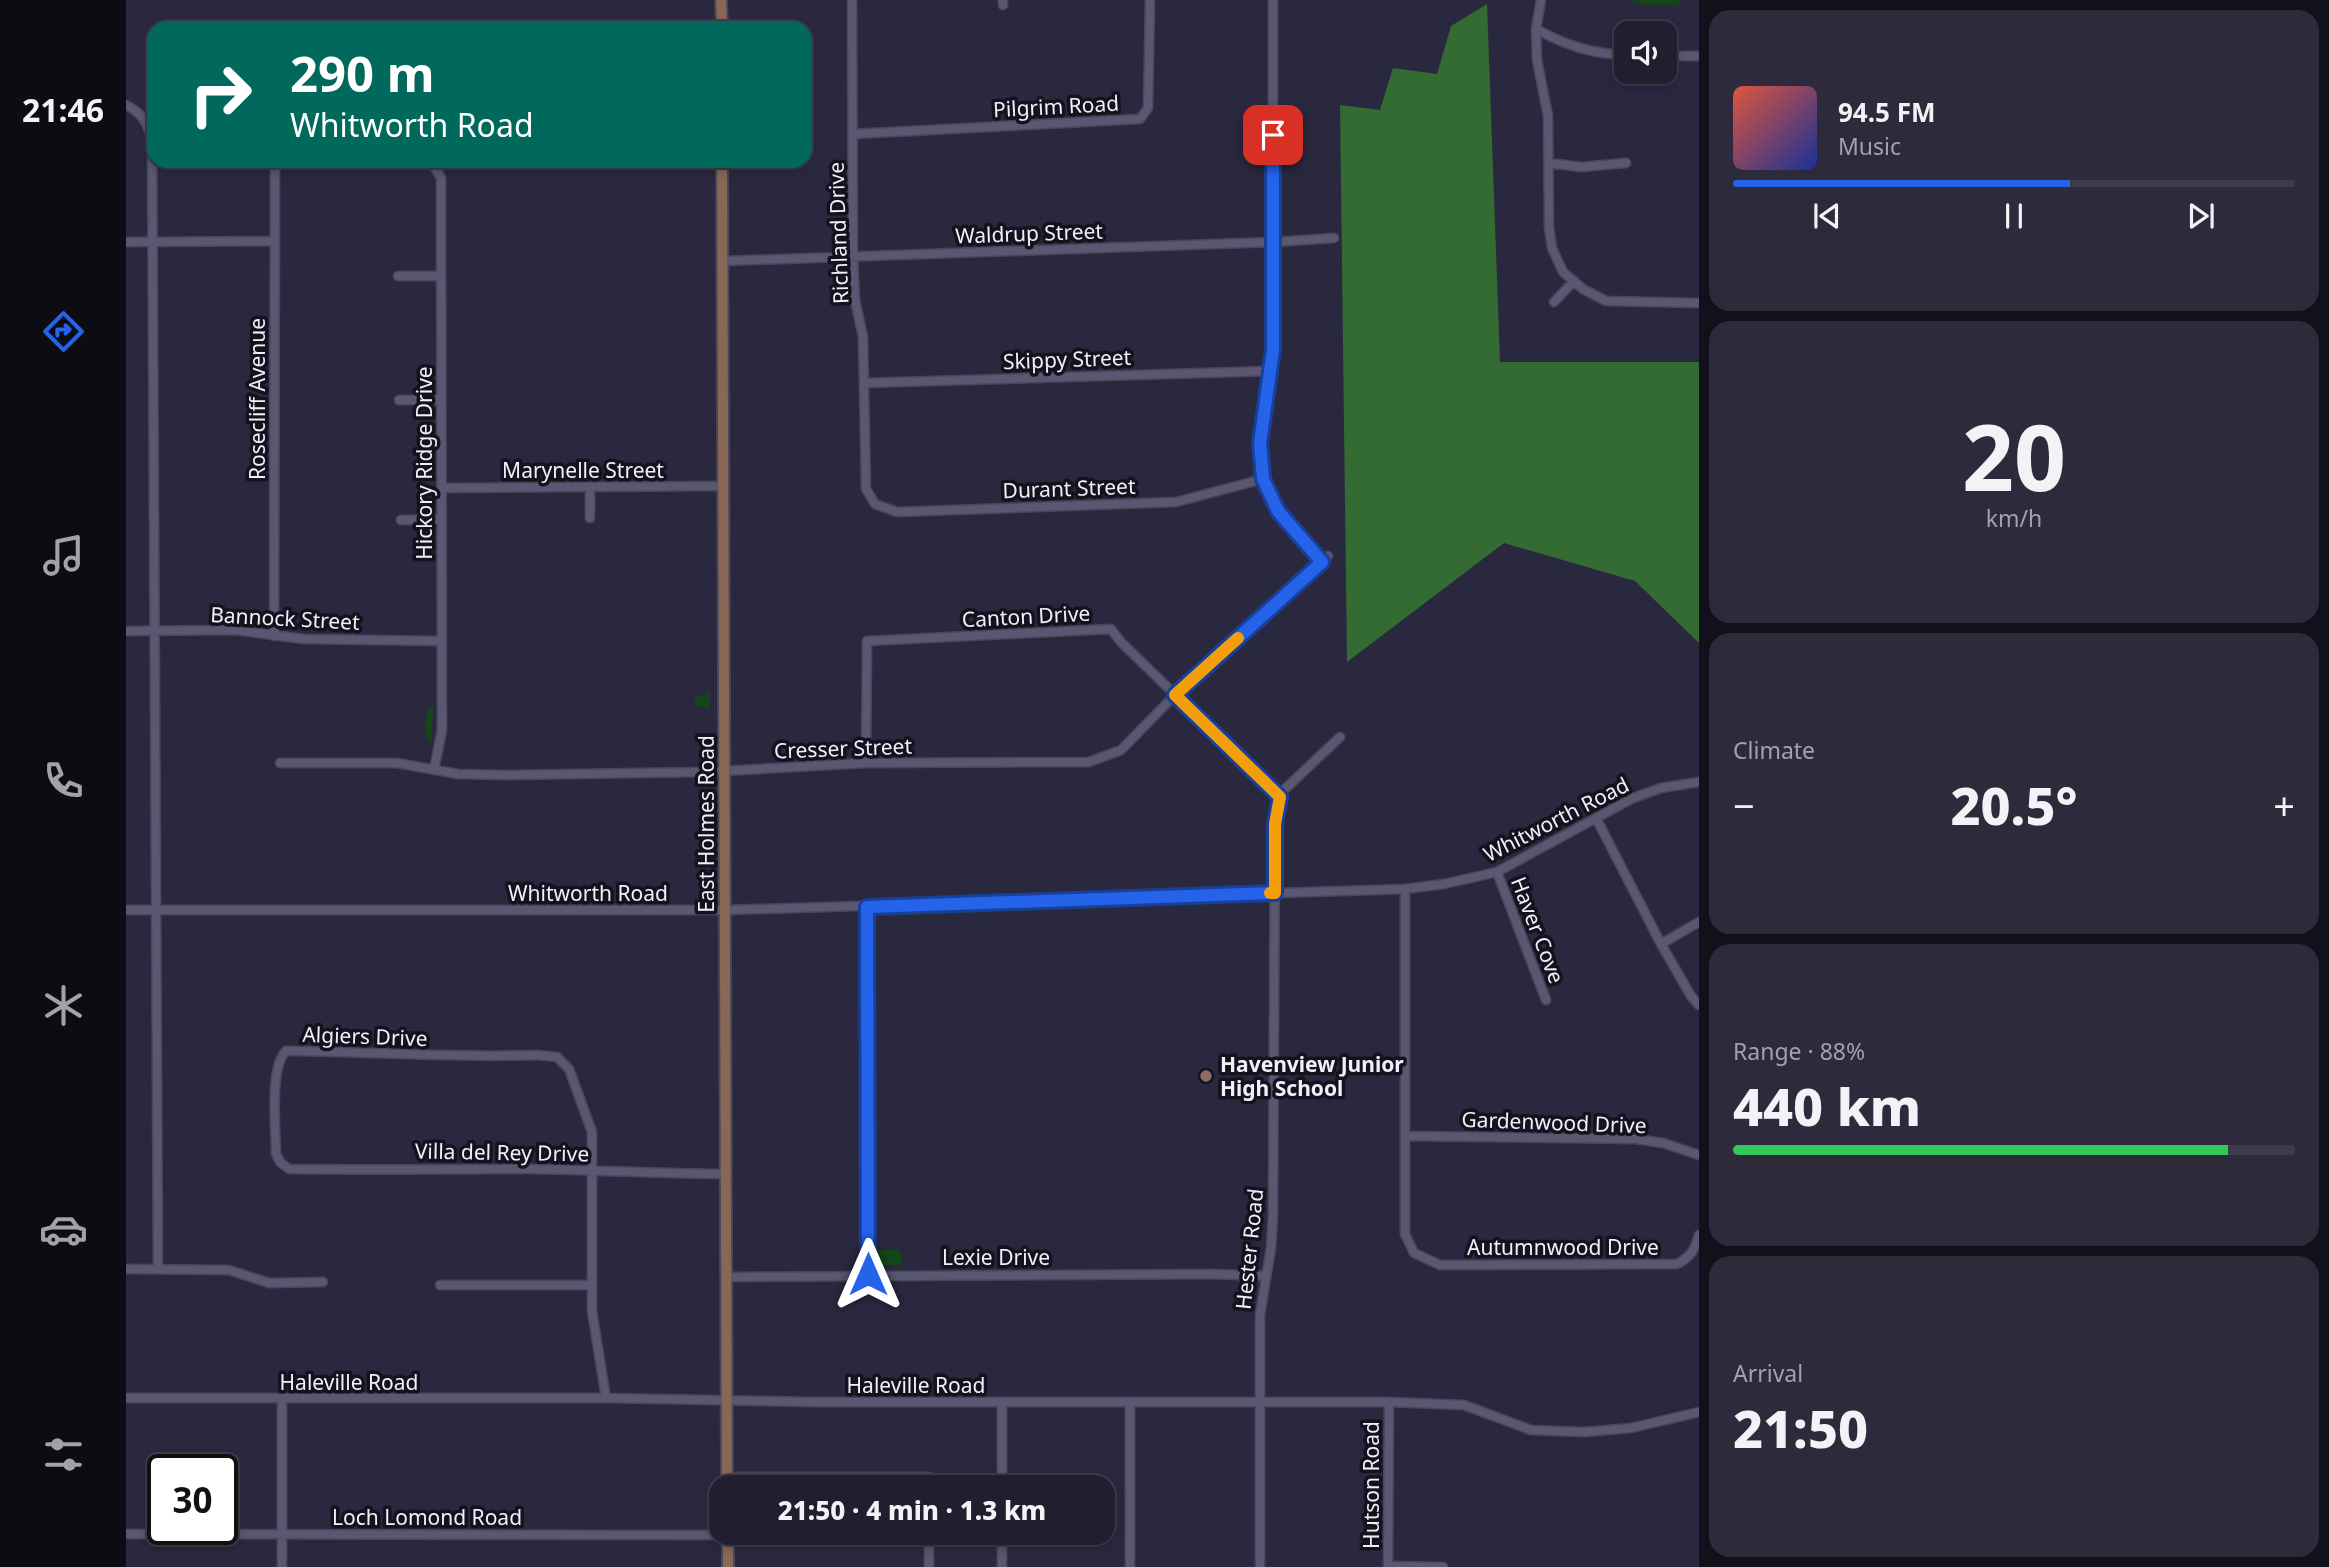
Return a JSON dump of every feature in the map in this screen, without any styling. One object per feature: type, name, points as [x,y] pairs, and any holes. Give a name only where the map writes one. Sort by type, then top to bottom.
[{"type":"main road","points":[[722,0],[722,21]]},
{"type":"main road","name":"East Holmes Road","points":[[722,168],[727,1475]]},
{"type":"main road","points":[[728,1545],[728,1567]]},
{"type":"street","name":"Richland Drive","points":[[852,0],[855,300],[863,337],[866,489],[875,504]]},
{"type":"street","name":"Pilgrim Road","points":[[853,134],[1140,119],[1148,108],[1150,0]]},
{"type":"street","points":[[1263,479],[1260,443],[1271,371],[1274,242],[1273,0]]},
{"type":"street","points":[[1541,0],[1536,29],[1537,60],[1548,116],[1549,227],[1552,248],[1563,272],[1606,301],[1699,303]]},
{"type":"street","points":[[1536,29],[1562,44],[1586,51],[1614,54]]},
{"type":"street","points":[[1677,56],[1699,56]]},
{"type":"street","points":[[126,105],[137,111],[147,125]]},
{"type":"street","points":[[1549,163],[1581,167],[1626,163]]},
{"type":"street","points":[[152,168],[158,1269]]},
{"type":"street","name":"Rosecliff Avenue","points":[[274,636],[275,168]]},
{"type":"street","name":"Hickory Ridge Drive","points":[[434,770],[442,730],[441,178],[435,168]]},
{"type":"street","name":"Waldrup Street","points":[[724,261],[1334,238]]},
{"type":"street","points":[[126,242],[275,241]]},
{"type":"street","points":[[398,276],[441,275]]},
{"type":"street","points":[[1554,302],[1574,281]]},
{"type":"street","name":"Skippy Street","points":[[865,383],[1271,371]]},
{"type":"street","points":[[399,400],[442,400]]},
{"type":"street","name":"Durant Street","points":[[875,504],[897,512],[1175,502],[1263,479]]},
{"type":"street","name":"Cresser Street","points":[[280,763],[397,763],[471,775],[725,771],[866,763],[1089,762],[1121,750],[1175,695],[1325,559],[1278,511],[1263,479]]},
{"type":"street","name":"Marynelle Street","points":[[442,488],[724,486]]},
{"type":"street","points":[[590,487],[590,518]]},
{"type":"street","points":[[401,520],[442,519]]},
{"type":"street","name":"Canton Drive","points":[[866,763],[867,641],[1111,629],[1280,797]]},
{"type":"street","name":"Bannock Street","points":[[126,631],[235,630],[304,639],[442,641]]},
{"type":"street","points":[[1280,797],[1294,779],[1340,737]]},
{"type":"street","name":"Whitworth Road","points":[[126,910],[726,910],[1405,889],[1497,873],[1642,795],[1661,788],[1699,782]]},
{"type":"street","name":"Hester Road","points":[[1260,1567],[1260,1315],[1271,1248],[1273,1216],[1275,824],[1280,797]]},
{"type":"street","points":[[1596,818],[1661,944],[1699,1005]]},
{"type":"street","name":"Haver Cove","points":[[1497,873],[1546,1000]]},
{"type":"street","points":[[1405,889],[1405,1136]]},
{"type":"street","points":[[867,907],[868,1274]]},
{"type":"street","points":[[1661,944],[1699,922]]},
{"type":"street","name":"Algiers Drive","points":[[280,1162],[276,1154],[276,1076],[281,1057],[286,1051],[362,1052],[406,1056],[557,1057],[569,1069],[590,1124],[593,1170]]},
{"type":"street","name":"Gardenwood Drive","points":[[1405,1136],[1636,1139],[1663,1143],[1699,1155]]},
{"type":"street","name":"Autumnwood Drive","points":[[1405,1136],[1405,1234],[1414,1253],[1440,1265],[1677,1264],[1687,1259],[1696,1248],[1699,1235]]},
{"type":"street","name":"Villa del Rey Drive","points":[[280,1162],[289,1169],[593,1170],[727,1174]]},
{"type":"street","points":[[593,1170],[592,1311],[606,1398]]},
{"type":"street","points":[[126,1269],[234,1271],[269,1283],[323,1282]]},
{"type":"street","name":"Lexie Drive","points":[[727,1277],[1247,1273],[1265,1276]]},
{"type":"street","points":[[440,1285],[592,1285]]},
{"type":"street","name":"Haleville Road","points":[[126,1398],[606,1398],[1002,1403],[1389,1402],[1464,1405],[1531,1430],[1584,1433],[1630,1428],[1699,1412]]},
{"type":"street","points":[[282,1399],[282,1567]]},
{"type":"street","points":[[1130,1402],[1130,1567]]},
{"type":"street","name":"Hutson Road","points":[[1388,1567],[1389,1402]]},
{"type":"street","points":[[1002,1403],[1002,1475]]},
{"type":"street","name":"Loch Lomond Road","points":[[126,1534],[709,1534]]},
{"type":"street","points":[[929,1545],[929,1567]]},
{"type":"street","points":[[1002,1545],[1002,1567]]},
{"type":"street","points":[[1388,1567],[1443,1567]]},
{"type":"green space","points":[[1633,0],[1679,0],[1679,5],[1633,4]]},
{"type":"green space","points":[[1487,4],[1500,362],[1699,362],[1699,643],[1635,581],[1504,543],[1347,662],[1340,105],[1380,110],[1393,68],[1437,74],[1451,26]]},
{"type":"green space","points":[[710,692],[710,709],[696,706],[694,698]]},
{"type":"green space","points":[[433,709],[431,742],[425,722],[427,713]]},
{"type":"green space","points":[[1130,907],[880,916],[889,913]]},
{"type":"green space","points":[[898,1249],[901,1253],[901,1265],[882,1265],[878,1261],[878,1250]]},
{"type":"slow traffic","points":[[1238,638],[1175,695],[1280,797],[1275,824],[1275,893],[1270,893]]},
{"type":"place","name":"Havenview Junior High School","points":[[1206,1076]]},
{"type":"route","points":[[868,1274],[867,907],[1275,893],[1275,824],[1280,797],[1175,695],[1322,562],[1278,511],[1263,479],[1260,443],[1273,350],[1273,135]]}]
